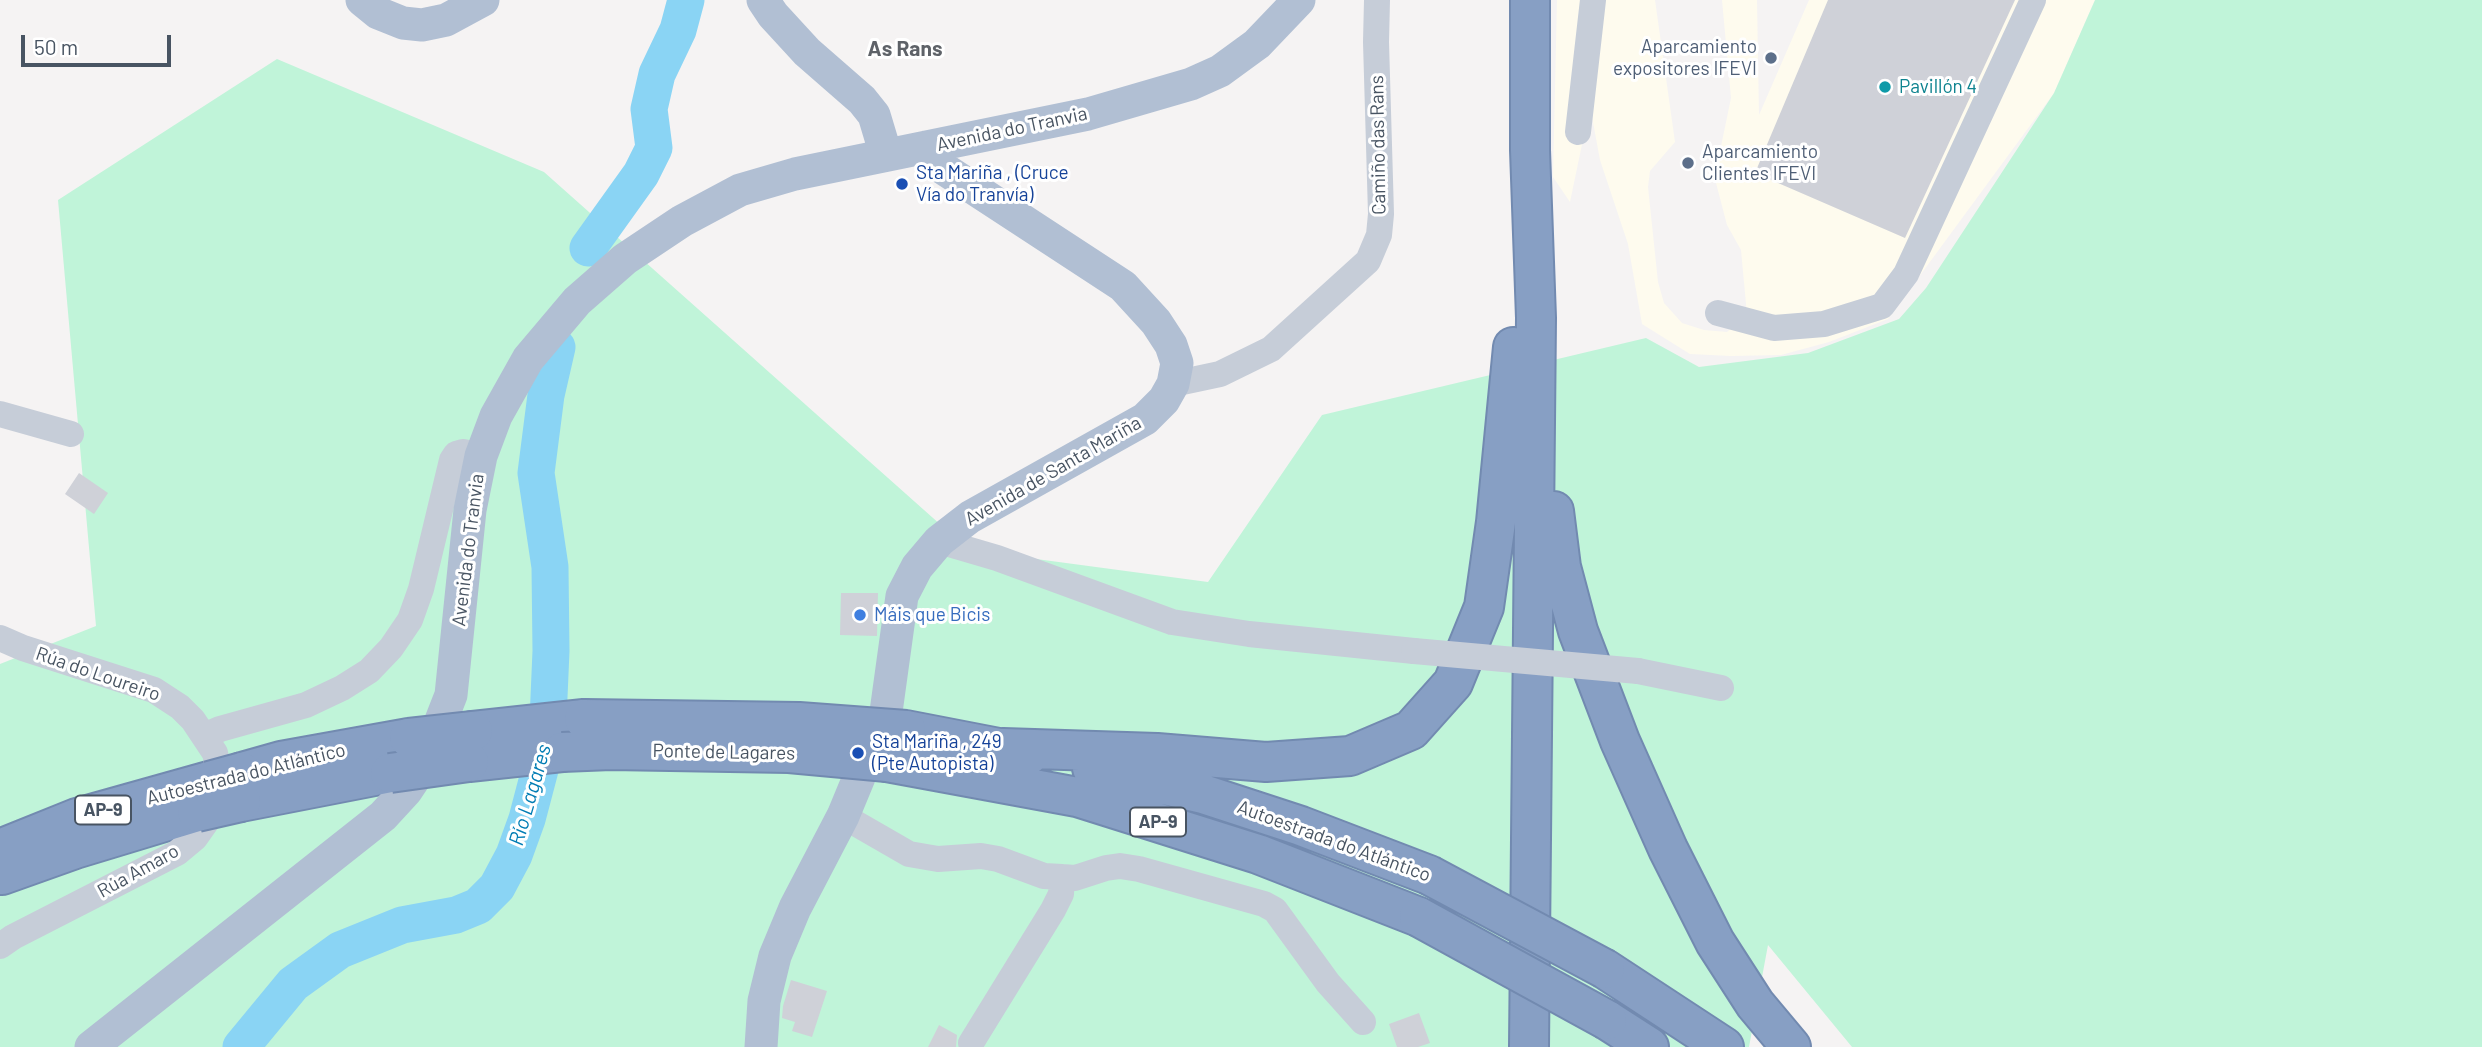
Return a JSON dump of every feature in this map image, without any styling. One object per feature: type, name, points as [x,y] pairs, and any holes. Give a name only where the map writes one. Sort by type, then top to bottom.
[{"type":"highway","points":[[1529,1047],[1536,318],[1530,150],[1530,0]]},
{"type":"highway","points":[[1003,748],[1157,753],[1266,762],[1350,756],[1411,730],[1452,683],[1484,607],[1496,522],[1530,150]]},
{"type":"highway","points":[[1536,318],[1549,406],[1552,495],[1560,567],[1578,631],[1619,741],[1668,849],[1715,943],[1755,1004],[1791,1047]]},
{"type":"highway","points":[[1507,1047],[1514,637],[1509,391]]},
{"type":"highway","name":"Autoestrada do Atlántico","points":[[0,849],[77,818],[218,776],[293,758],[409,738],[584,719]]},
{"type":"highway","name":"Ponte de Lagares","points":[[584,719],[799,722],[896,746]]},
{"type":"highway","name":"Autoestrada do Atlántico","points":[[896,746],[1003,748],[1203,794],[1301,826],[1429,875],[1605,969],[1724,1047]]},
{"type":"highway","name":"Autoestrada do Atlántico","points":[[896,746],[1077,797],[1258,853],[1419,917],[1608,1020],[1649,1047]]},
{"type":"highway","name":"Ponte de Lagares","points":[[562,752],[789,752],[896,746]]},
{"type":"highway","name":"Autoestrada do Atlántico","points":[[0,875],[75,849],[218,776],[390,773],[562,752]]},
{"type":"main road","points":[[362,0],[378,13],[403,23],[422,25],[446,20],[483,0]]},
{"type":"main road","points":[[763,0],[807,52],[862,100],[874,115],[886,155]]},
{"type":"main road","name":"Avenida do Tranvia","points":[[91,1047],[383,816],[406,791],[424,764],[451,695],[470,510],[481,456],[496,416],[528,359],[577,301],[625,259],[682,220],[740,190],[795,174],[1088,114],[1191,83],[1220,71],[1257,44],[1299,0]]},
{"type":"main road","points":[[926,147],[938,165],[1123,286],[1156,322],[1171,345],[1177,363],[1173,384]]},
{"type":"main road","name":"Avenida de Santa Mariña","points":[[761,1047],[764,1001],[775,956],[795,908],[844,816],[886,712],[902,596],[917,567],[939,541],[970,517],[1145,419],[1164,400],[1173,384]]},
{"type":"street","name":"Camiño das Rans","points":[[1173,384],[1220,374],[1272,349],[1368,261],[1379,235],[1381,214],[1377,0]]},
{"type":"street","points":[[1578,132],[1593,0]]},
{"type":"street","points":[[1718,313],[1774,328],[1824,324],[1882,306],[1906,274],[2033,0]]},
{"type":"street","points":[[0,414],[71,434]]},
{"type":"street","points":[[218,776],[220,729],[306,705],[342,688],[369,671],[391,648],[410,620],[421,589],[452,460],[456,454],[463,452],[481,456]]},
{"type":"street","points":[[939,541],[997,558],[1172,622],[1249,634],[1638,671],[1721,688]]},
{"type":"street","name":"Rúa do Loureiro","points":[[0,638],[23,648],[154,690],[180,707],[193,720],[218,776]]},
{"type":"street","name":"Rúa Amaro","points":[[0,946],[177,853],[195,838],[207,821],[218,797],[218,776]]},
{"type":"street","points":[[844,816],[909,854],[938,859],[981,856],[998,859],[1044,876],[1075,878],[1120,866],[1264,904],[1275,910],[1328,983],[1363,1022]]},
{"type":"street","points":[[971,1043],[1053,910],[1060,894],[1062,877]]},
{"type":"shaded area","points":[[1557,0],[1655,0],[1675,142],[1650,171],[1648,187],[1658,282],[1664,303],[1682,323],[1704,330],[1727,332],[1747,315],[1741,250],[1727,225],[1716,183],[1731,98],[1722,0],[1757,0],[1759,115],[1809,0],[2095,0],[2054,93],[1888,319],[1829,342],[1781,355],[1731,356],[1690,354],[1642,324],[1628,244],[1600,160],[1590,106],[1570,202],[1553,177]]},
{"type":"green space","points":[[2095,0],[2482,0],[2482,1047],[1852,1047],[1768,945],[1749,1047],[0,1047],[0,664],[96,626],[58,200],[277,59],[544,172],[969,550],[1208,582],[1322,415],[1646,338],[1699,367],[1808,353],[1899,319],[1926,288],[2054,93]]},
{"type":"building","name":"Pavillón 4","points":[[1828,0],[2015,0],[1905,238],[1755,173]]},
{"type":"building","points":[[79,473],[108,493],[94,514],[65,494]]},
{"type":"building","points":[[841,593],[878,593],[877,636],[840,635]]},
{"type":"building","points":[[791,980],[827,991],[812,1037],[792,1031],[795,1022],[782,1018]]},
{"type":"building","points":[[1419,1013],[1430,1043],[1418,1047],[1397,1047],[1389,1024]]},
{"type":"building","points":[[939,1025],[957,1035],[956,1047],[928,1047]]},
{"type":"waterway","name":"Río Lagares","points":[[588,248],[641,174],[654,148],[649,109],[657,74],[678,30],[686,0]]},
{"type":"waterway","name":"Río Lagares","points":[[241,1047],[293,984],[340,950],[402,925],[456,915],[478,906],[497,887],[514,855],[527,819],[547,743],[551,651],[550,567],[536,473],[546,395],[557,347]]},
{"type":"place","name":"Aparcamiento expositores IFEVI","points":[[1771,58]]},
{"type":"place","name":"Pavillón 4","points":[[1885,87]]},
{"type":"place","name":"Aparcamiento Clientes IFEVI","points":[[1688,163]]},
{"type":"place","name":"Sta Mariña , (Cruce Vía do Tranvía)","points":[[902,184]]},
{"type":"place","name":"Máis que Bicis","points":[[860,615]]},
{"type":"place","name":"Sta Mariña , 249 (Pte Autopista)","points":[[858,753]]},
{"type":"district","name":"As Rans","points":[[905,49]]}]
